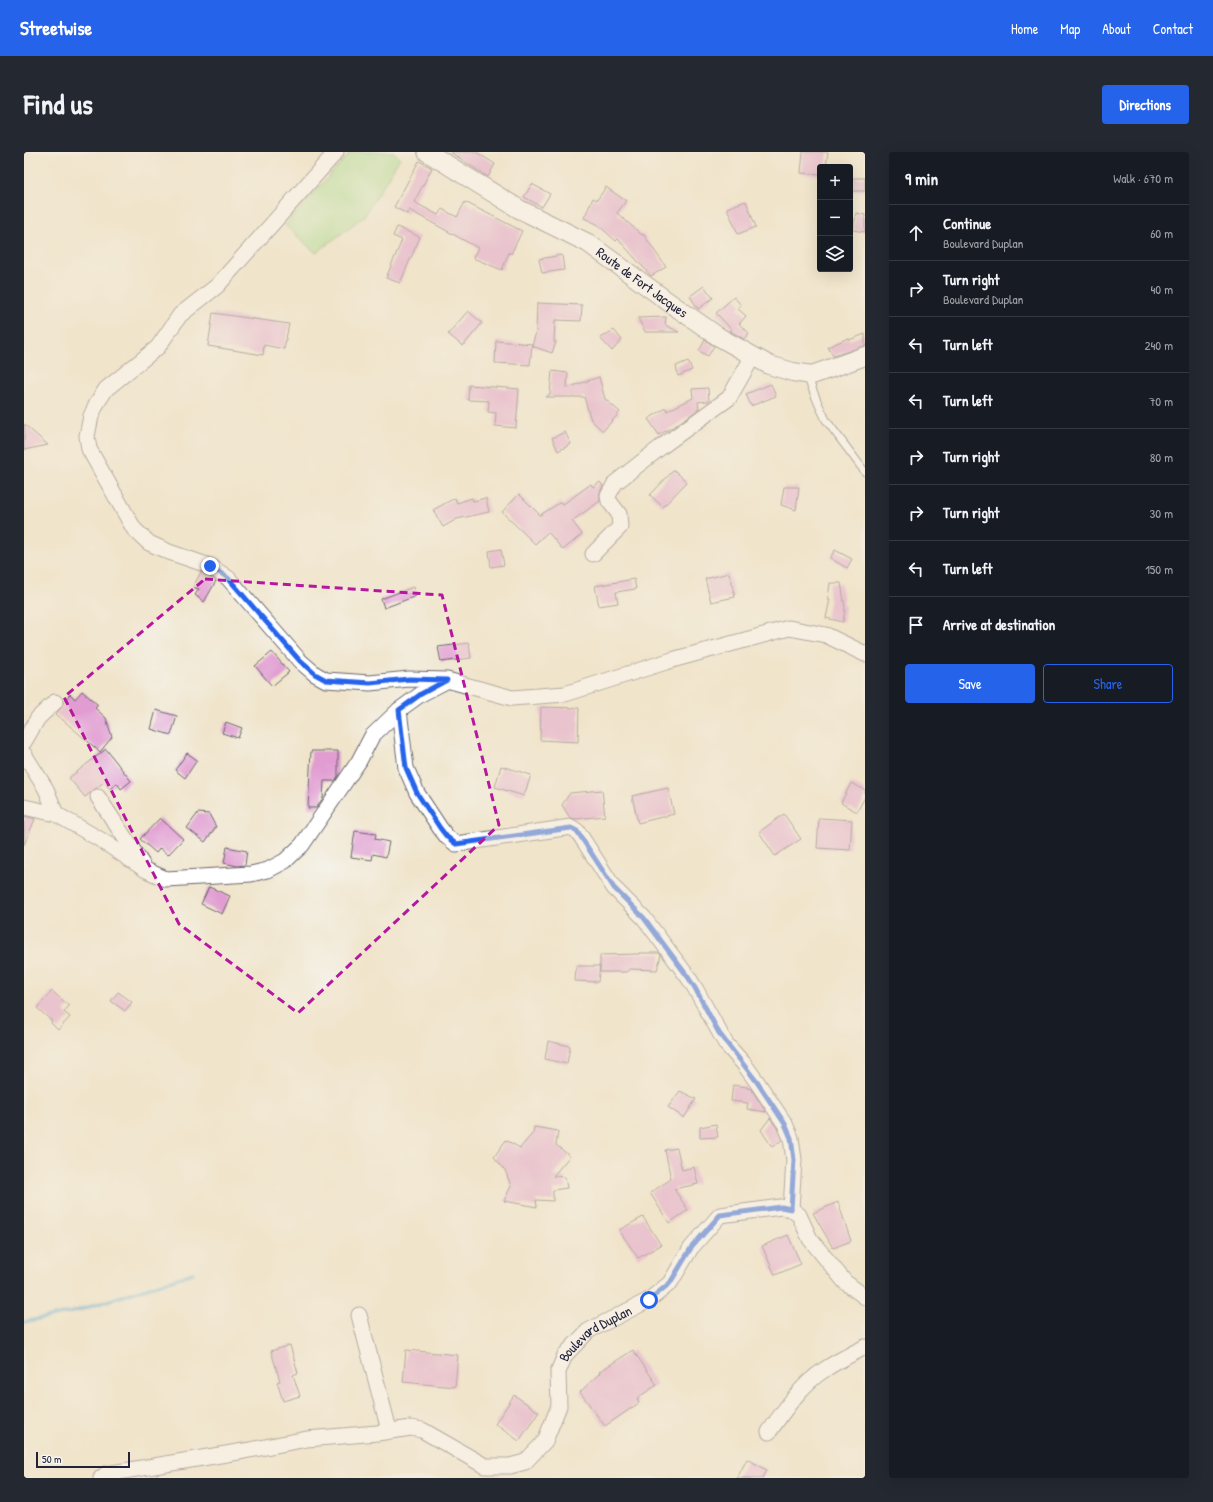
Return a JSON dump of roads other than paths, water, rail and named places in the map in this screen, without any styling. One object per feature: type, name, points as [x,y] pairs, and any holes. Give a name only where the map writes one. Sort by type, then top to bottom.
[{"type":"street","points":[[336,152],[217,286],[180,315],[158,347],[106,389],[97,403],[91,416],[87,436],[89,449],[134,529],[149,543],[169,552],[210,566],[228,578],[300,661],[315,674],[326,680],[370,683],[409,679],[447,680],[512,698],[565,694],[672,660],[789,628],[826,635],[865,654]]},
{"type":"street","name":"Route de Fort Jacques","points":[[427,152],[519,209],[588,243],[706,328],[769,365],[793,372],[812,374],[865,356]]},
{"type":"street","points":[[593,554],[620,527],[619,514],[609,501],[608,496],[615,483],[661,447],[729,398],[753,356]]},
{"type":"street","points":[[24,807],[56,814],[101,840],[146,870],[166,879],[251,874],[268,870],[285,861],[302,846],[311,835],[359,761],[372,736],[399,710],[421,694],[447,680]]},
{"type":"street","points":[[24,742],[38,718],[55,702]]},
{"type":"street","points":[[399,710],[406,768],[417,793],[440,828],[447,837],[456,844],[571,828],[577,831],[614,888],[644,918],[688,977],[722,1039],[757,1082],[785,1124],[791,1138],[794,1160],[791,1209],[799,1215],[810,1239],[845,1282],[865,1297]]},
{"type":"street","points":[[24,754],[46,789],[56,814]]},
{"type":"street","points":[[98,797],[146,870]]},
{"type":"street","name":"Boulevard Duplan","points":[[389,1430],[411,1428],[422,1430],[485,1466],[510,1466],[524,1462],[545,1441],[559,1406],[558,1372],[565,1355],[588,1331],[649,1300],[670,1283],[691,1248],[720,1215],[781,1207],[791,1209]]},
{"type":"street","points":[[101,1478],[106,1474],[307,1439],[377,1433],[389,1430],[359,1315]]},
{"type":"street","points":[[769,1432],[790,1402],[807,1384],[824,1370],[865,1347]]},
{"type":"lane","points":[[806,374],[826,420],[865,472]]},
{"type":"waterway","points":[[24,1322],[73,1312],[193,1273]]}]
